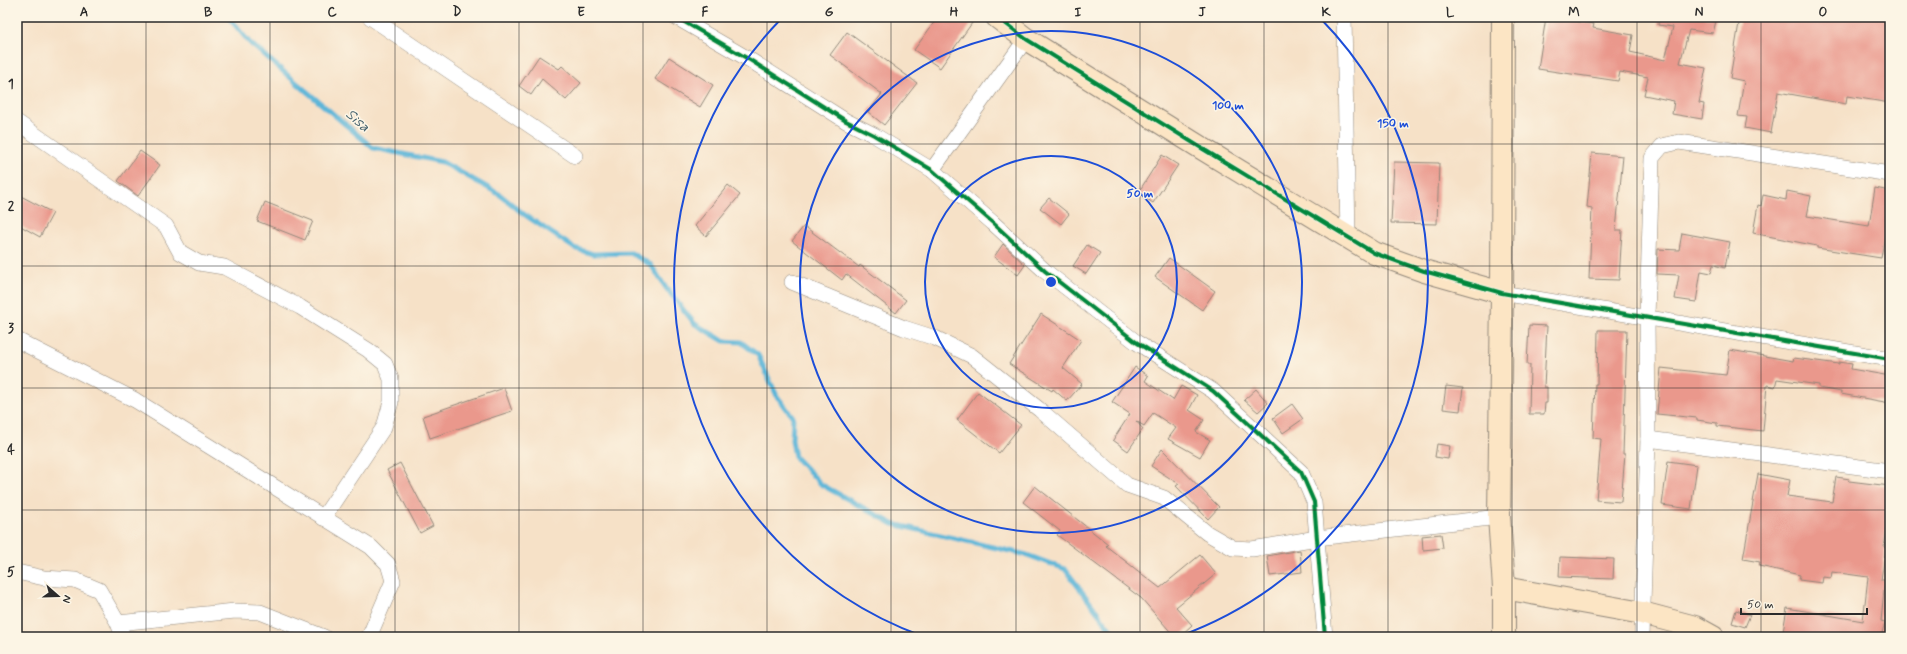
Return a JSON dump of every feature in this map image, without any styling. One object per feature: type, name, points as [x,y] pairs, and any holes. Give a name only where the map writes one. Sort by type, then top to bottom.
[{"type":"street","points":[[370,17],[575,156]]},
{"type":"street","points":[[998,17],[1026,39],[1348,238],[1381,256],[1424,271],[1502,293],[1890,359]]},
{"type":"street","points":[[1344,17],[1348,238]]},
{"type":"street","points":[[1503,17],[1502,293],[1499,517],[1504,588],[1504,637]]},
{"type":"street","points":[[678,18],[750,60],[846,121],[932,170],[1051,275],[1136,342],[1213,391],[1301,472],[1314,502],[1325,637]]},
{"type":"street","points":[[932,170],[1026,39]]},
{"type":"street","points":[[17,122],[166,226],[180,252],[199,263],[224,267],[300,307],[368,350],[385,364],[391,379],[391,402],[384,427],[323,518]]},
{"type":"street","points":[[1642,637],[1648,439],[1648,318],[1652,158],[1662,146],[1679,142],[1890,174]]},
{"type":"street","points":[[792,282],[904,328],[935,338],[972,356],[1040,410],[1127,485],[1164,498],[1207,533],[1233,548],[1252,549],[1317,538],[1499,517]]},
{"type":"street","points":[[17,340],[135,400],[371,547],[388,564],[392,581],[369,637]]},
{"type":"street","points":[[1648,439],[1890,471]]},
{"type":"street","points":[[17,572],[44,578],[74,580],[99,590],[121,630],[235,611],[260,612],[324,637]]},
{"type":"street","points":[[1504,588],[1642,613],[1694,627],[1713,637]]},
{"type":"building","points":[[938,17],[964,17],[972,23],[940,68],[914,50]]},
{"type":"building","points":[[1546,17],[1594,24],[1593,28],[1633,35],[1630,52],[1665,60],[1673,27],[1658,25],[1659,17],[1717,17],[1713,33],[1689,30],[1680,63],[1706,68],[1699,103],[1704,104],[1702,119],[1672,114],[1674,101],[1644,95],[1648,77],[1620,72],[1618,81],[1538,69]]},
{"type":"building","points":[[1740,17],[1890,17],[1890,103],[1847,96],[1846,104],[1778,92],[1771,133],[1745,128],[1747,117],[1738,116],[1744,81],[1730,78]]},
{"type":"building","points":[[847,32],[917,83],[884,125],[868,112],[882,94],[830,55]]},
{"type":"building","points":[[539,56],[559,69],[562,66],[581,83],[566,100],[542,79],[531,95],[519,86]]},
{"type":"building","points":[[669,57],[713,85],[700,107],[655,79]]},
{"type":"building","points":[[140,151],[160,165],[138,196],[118,181]]},
{"type":"building","points":[[1592,153],[1623,156],[1616,230],[1622,230],[1619,280],[1589,279],[1592,208],[1587,207]]},
{"type":"building","points":[[1162,155],[1178,165],[1153,203],[1138,193]]},
{"type":"building","points":[[1394,162],[1439,163],[1437,224],[1391,223]]},
{"type":"building","points":[[728,185],[740,195],[706,236],[695,226]]},
{"type":"building","points":[[1875,188],[1890,191],[1890,231],[1886,230],[1881,258],[1817,248],[1817,246],[1753,233],[1758,205],[1761,206],[1763,195],[1786,200],[1787,191],[1811,196],[1807,216],[1869,226]]},
{"type":"building","points":[[17,194],[53,213],[40,237],[17,224]]},
{"type":"building","points":[[1049,198],[1069,214],[1061,224],[1040,208]]},
{"type":"building","points":[[265,202],[313,221],[305,240],[257,221]]},
{"type":"building","points":[[804,226],[859,267],[860,265],[906,300],[896,313],[846,274],[842,280],[792,241]]},
{"type":"building","points":[[1682,233],[1730,242],[1725,268],[1713,265],[1711,273],[1701,271],[1696,302],[1675,299],[1679,275],[1657,274],[1658,249],[1679,250]]},
{"type":"building","points":[[1003,244],[1025,265],[1018,275],[994,257]]},
{"type":"building","points":[[1087,245],[1100,253],[1086,274],[1073,266]]},
{"type":"building","points":[[1169,258],[1215,291],[1202,310],[1155,277]]},
{"type":"building","points":[[1041,314],[1081,340],[1063,368],[1082,384],[1067,401],[1053,389],[1052,391],[1009,364]]},
{"type":"building","points":[[1529,325],[1547,326],[1544,387],[1547,387],[1547,403],[1545,403],[1544,414],[1529,414],[1530,365],[1527,365]]},
{"type":"building","points":[[1598,330],[1627,330],[1623,454],[1625,454],[1621,502],[1596,500],[1601,439],[1593,438],[1595,384],[1597,384]]},
{"type":"building","points":[[1730,350],[1793,361],[1794,358],[1839,364],[1839,362],[1852,364],[1851,369],[1890,376],[1890,403],[1841,394],[1841,392],[1819,388],[1819,385],[1777,379],[1775,387],[1767,385],[1763,431],[1717,426],[1717,423],[1697,420],[1697,418],[1657,414],[1661,368],[1726,375]]},
{"type":"building","points":[[1135,367],[1148,376],[1145,381],[1173,400],[1181,386],[1197,395],[1189,410],[1204,420],[1196,432],[1210,440],[1200,457],[1168,439],[1176,428],[1153,413],[1144,426],[1136,421],[1143,429],[1128,451],[1113,440],[1130,414],[1112,402]]},
{"type":"building","points":[[1446,386],[1463,388],[1460,411],[1443,409]]},
{"type":"building","points":[[504,388],[512,411],[430,438],[423,416]]},
{"type":"building","points":[[1256,389],[1268,403],[1258,412],[1244,400]]},
{"type":"building","points":[[978,392],[1021,425],[999,453],[957,420]]},
{"type":"building","points":[[1292,404],[1303,419],[1283,433],[1273,418]]},
{"type":"building","points":[[1437,444],[1450,446],[1448,459],[1435,457]]},
{"type":"building","points":[[1162,449],[1219,507],[1208,519],[1176,486],[1179,484],[1151,466]]},
{"type":"building","points":[[1668,461],[1697,465],[1691,509],[1662,505]]},
{"type":"building","points":[[400,463],[433,526],[420,533],[387,470]]},
{"type":"building","points":[[1758,474],[1790,480],[1787,496],[1832,502],[1836,477],[1850,479],[1849,481],[1890,486],[1890,510],[1884,547],[1886,548],[1881,580],[1885,580],[1881,621],[1885,622],[1881,637],[1782,637],[1787,608],[1863,621],[1868,577],[1832,572],[1831,578],[1823,577],[1822,583],[1799,580],[1800,575],[1759,566],[1760,562],[1743,559]]},
{"type":"building","points":[[1035,486],[1108,544],[1106,546],[1160,588],[1200,555],[1216,574],[1176,607],[1192,625],[1179,637],[1175,637],[1141,598],[1057,535],[1060,531],[1023,502]]},
{"type":"building","points":[[1441,534],[1443,548],[1423,550],[1422,536]]},
{"type":"building","points":[[1300,550],[1302,572],[1270,576],[1267,556]]},
{"type":"building","points":[[1560,557],[1614,559],[1613,579],[1559,577]]},
{"type":"building","points":[[1736,610],[1750,615],[1745,627],[1732,623]]},
{"type":"waterway","name":"Sisa","points":[[228,17],[250,43],[373,148],[442,162],[499,194],[525,215],[574,248],[593,254],[631,253],[651,265],[666,288],[695,324],[724,341],[741,342],[758,355],[777,396],[793,417],[792,440],[795,457],[822,485],[893,524],[1027,555],[1065,569],[1116,637]]},
{"type":"cycle path","points":[[676,17],[750,60],[846,121],[874,135],[932,170],[1045,271],[1136,342],[1213,391],[1301,472],[1314,502],[1325,637]]},
{"type":"cycle path","points":[[997,17],[1026,39],[1374,253],[1424,271],[1502,293],[1890,359]]}]
